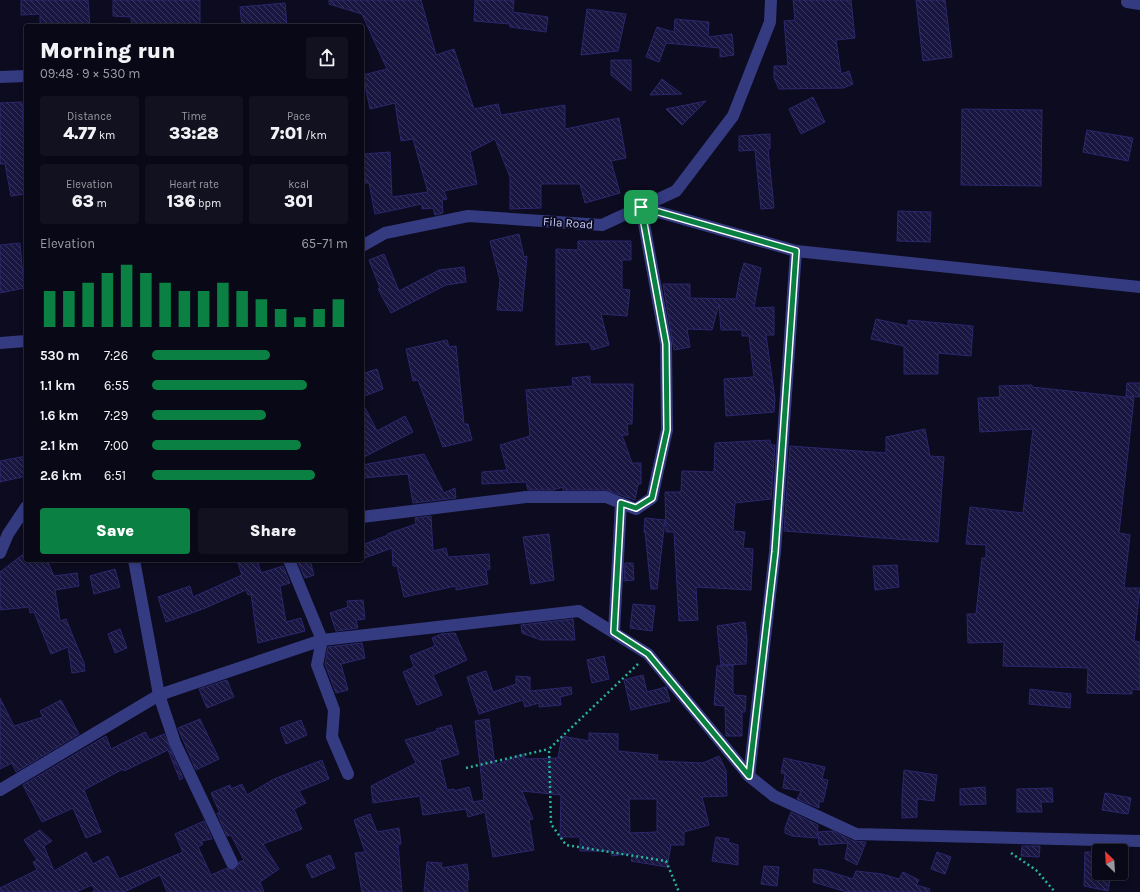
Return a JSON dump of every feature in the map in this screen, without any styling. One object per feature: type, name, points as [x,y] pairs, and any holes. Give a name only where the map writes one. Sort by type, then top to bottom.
[{"type":"street","name":"Fila Road","points":[[364,245],[385,233],[468,216],[602,225],[676,191],[732,116],[770,22],[771,0]]},
{"type":"street","points":[[1127,2],[1140,4]]},
{"type":"street","points":[[0,77],[24,76]]},
{"type":"street","points":[[364,517],[526,497],[606,497],[636,508],[652,498],[667,430],[666,344],[641,207],[796,251],[1140,287]]},
{"type":"street","points":[[749,776],[775,552],[796,251]]},
{"type":"street","points":[[0,343],[24,341]]},
{"type":"street","points":[[614,632],[621,503]]},
{"type":"street","points":[[0,553],[8,534],[24,510]]},
{"type":"street","points":[[134,562],[159,696],[175,743],[232,863]]},
{"type":"street","points":[[289,562],[322,640],[317,665],[334,710],[332,737],[348,774]]},
{"type":"street","points":[[0,790],[159,696],[322,640],[579,611],[648,654],[749,776],[774,796],[856,834],[1140,841]]},
{"type":"path","points":[[466,768],[549,749],[648,654]]},
{"type":"path","points":[[549,749],[551,824],[566,845],[666,861],[679,892]]},
{"type":"path","points":[[988,837],[1036,870],[1056,892]]},
{"type":"building","points":[[21,0],[88,0],[90,24],[40,24],[40,14],[21,15]]},
{"type":"building","points":[[113,0],[200,0],[200,24],[132,24],[131,17],[113,16]]},
{"type":"building","points":[[329,0],[421,0],[436,55],[454,49],[474,109],[498,104],[501,115],[565,105],[565,129],[619,118],[626,158],[611,161],[620,193],[585,203],[580,184],[541,184],[541,208],[510,209],[510,177],[495,139],[470,152],[477,184],[444,191],[447,199],[442,200],[443,213],[435,215],[433,208],[422,209],[422,204],[375,214],[369,183],[365,183],[364,154],[390,152],[392,197],[428,192],[413,139],[401,141],[395,103],[370,109],[364,75],[387,69],[362,14],[329,4]]},
{"type":"building","points":[[475,0],[514,0],[513,12],[548,17],[546,32],[510,27],[510,24],[474,21]]},
{"type":"building","points":[[793,0],[851,0],[855,38],[836,40],[841,74],[849,71],[853,84],[843,88],[779,89],[774,78],[774,66],[788,66],[784,21],[795,20]]},
{"type":"building","points":[[916,0],[945,0],[952,57],[923,61]]},
{"type":"building","points":[[285,3],[287,24],[242,24],[240,7]]},
{"type":"building","points":[[587,9],[626,14],[618,51],[581,55]]},
{"type":"building","points":[[675,19],[709,22],[708,37],[732,34],[734,55],[720,57],[720,48],[666,43],[659,62],[646,57],[657,27],[674,32]]},
{"type":"building","points":[[611,60],[631,60],[631,91],[611,75]]},
{"type":"building","points":[[662,79],[682,94],[650,95]]},
{"type":"building","points":[[813,97],[825,122],[801,134],[789,109]]},
{"type":"building","points":[[706,101],[682,125],[666,109]]},
{"type":"building","points":[[22,102],[24,194],[11,196],[5,164],[0,164],[0,103]]},
{"type":"building","points":[[962,109],[1042,110],[1041,186],[961,185]]},
{"type":"building","points":[[1087,130],[1133,138],[1128,161],[1083,152]]},
{"type":"building","points":[[770,134],[770,149],[768,149],[774,208],[761,209],[755,150],[739,151],[739,136]]},
{"type":"building","points":[[898,211],[931,212],[930,242],[897,241]]},
{"type":"building","points":[[519,234],[524,257],[527,256],[522,311],[497,310],[500,280],[490,241]]},
{"type":"building","points":[[578,241],[631,241],[631,260],[622,260],[622,289],[630,290],[627,316],[601,314],[609,345],[592,350],[589,342],[556,345],[556,249],[578,250]]},
{"type":"building","points":[[20,243],[24,288],[0,293],[0,245]]},
{"type":"building","points":[[384,254],[399,291],[439,270],[464,267],[466,282],[446,285],[391,313],[378,289],[380,288],[369,260]]},
{"type":"building","points":[[744,263],[761,268],[754,308],[774,307],[774,335],[766,335],[775,399],[774,412],[726,416],[724,379],[754,377],[749,336],[742,336],[742,330],[721,330],[719,304],[712,330],[687,329],[690,347],[674,350],[663,284],[690,284],[690,298],[736,299]]},
{"type":"building","points":[[876,319],[908,326],[908,320],[973,326],[971,356],[938,353],[938,374],[904,374],[904,346],[871,339]]},
{"type":"building","points":[[447,340],[449,347],[456,346],[464,424],[468,424],[472,440],[443,447],[418,380],[413,381],[406,349]]},
{"type":"building","points":[[377,369],[383,389],[364,396],[364,373]]},
{"type":"building","points":[[590,376],[590,384],[633,384],[632,424],[627,424],[628,435],[622,435],[632,463],[641,463],[641,484],[638,484],[635,500],[606,490],[563,490],[563,487],[553,490],[528,490],[526,482],[482,484],[482,472],[507,470],[500,445],[530,436],[526,390],[573,386],[572,378]]},
{"type":"building","points":[[1127,383],[1140,383],[1140,397],[1126,396]]},
{"type":"building","points":[[1032,385],[1032,387],[1134,398],[1119,533],[1130,535],[1124,588],[1140,588],[1134,641],[1140,642],[1140,690],[1132,689],[1132,694],[1087,693],[1088,668],[1003,666],[1004,642],[968,643],[967,614],[976,614],[982,558],[986,558],[986,545],[966,544],[970,507],[1023,513],[1033,429],[980,432],[978,398],[1000,397],[999,386]]},
{"type":"building","points":[[364,406],[377,431],[405,416],[413,432],[364,457]]},
{"type":"building","points":[[925,429],[930,456],[944,457],[938,542],[784,531],[790,446],[886,453],[886,437]]},
{"type":"building","points":[[770,440],[771,445],[775,445],[771,499],[735,503],[733,531],[745,532],[743,548],[753,549],[751,590],[696,587],[698,620],[679,621],[674,532],[666,532],[665,492],[681,492],[682,471],[714,472],[715,443]]},
{"type":"building","points":[[424,454],[444,493],[455,488],[456,498],[413,503],[408,474],[364,478],[364,465]]},
{"type":"building","points":[[24,456],[24,476],[0,482],[0,461]]},
{"type":"building","points":[[431,516],[433,551],[446,548],[448,557],[489,554],[490,569],[486,570],[488,584],[456,590],[456,586],[404,597],[397,566],[393,566],[392,548],[364,558],[364,544],[416,524],[415,518]]},
{"type":"building","points":[[645,518],[665,520],[657,589],[651,589],[644,532]]},
{"type":"building","points":[[549,534],[554,580],[531,584],[523,537]]},
{"type":"building","points":[[24,554],[24,562],[48,562],[54,576],[77,573],[79,586],[55,590],[60,621],[66,619],[84,663],[85,671],[72,673],[68,647],[51,654],[34,612],[30,613],[29,607],[0,610],[0,572]]},
{"type":"building","points":[[238,562],[258,562],[261,573],[283,566],[290,583],[280,586],[286,622],[301,618],[305,631],[258,643],[251,594],[248,595],[246,590],[203,609],[166,622],[158,597],[190,586],[193,597],[242,575]]},
{"type":"building","points":[[298,562],[311,562],[314,575],[305,578]]},
{"type":"building","points":[[625,563],[633,563],[634,580],[624,581]]},
{"type":"building","points":[[897,565],[899,587],[875,590],[873,566]]},
{"type":"building","points":[[115,569],[120,587],[94,594],[90,576]]},
{"type":"building","points":[[363,600],[365,619],[356,620],[358,628],[336,631],[330,613],[348,607],[347,601]]},
{"type":"building","points":[[633,604],[655,606],[652,631],[630,628]]},
{"type":"building","points":[[573,619],[575,640],[541,640],[522,633],[521,625]]},
{"type":"building","points":[[745,622],[747,640],[746,664],[721,665],[717,626]]},
{"type":"building","points":[[120,629],[127,648],[115,653],[108,634]]},
{"type":"building","points":[[455,633],[467,660],[433,675],[442,695],[417,705],[403,672],[414,667],[410,656],[435,646],[432,638],[441,634]]},
{"type":"building","points":[[362,643],[365,658],[341,664],[348,690],[336,693],[325,664],[328,647]]},
{"type":"building","points":[[604,656],[609,679],[592,683],[587,660]]},
{"type":"building","points":[[733,665],[733,693],[735,695],[746,696],[745,712],[742,712],[742,736],[726,736],[725,706],[714,705],[717,666]]},
{"type":"building","points":[[486,671],[493,692],[516,684],[516,676],[530,677],[530,691],[571,687],[572,694],[560,697],[561,705],[539,707],[539,703],[525,707],[523,700],[479,714],[467,677]]},
{"type":"building","points":[[643,675],[647,692],[666,687],[670,701],[631,710],[624,680]]},
{"type":"building","points":[[227,680],[234,697],[207,708],[199,689]]},
{"type":"building","points":[[1030,689],[1071,694],[1070,708],[1029,704]]},
{"type":"building","points":[[0,698],[14,726],[43,717],[40,711],[61,700],[79,734],[16,772],[12,763],[0,769]]},
{"type":"building","points":[[200,719],[219,759],[196,770],[178,728]]},
{"type":"building","points":[[489,719],[495,765],[523,754],[525,759],[558,758],[562,736],[589,741],[589,733],[618,734],[618,751],[658,755],[657,761],[703,763],[719,756],[726,770],[727,796],[702,797],[709,825],[684,832],[684,845],[671,845],[667,867],[631,861],[633,853],[612,856],[611,851],[580,851],[580,837],[560,837],[561,795],[522,791],[533,819],[529,820],[534,850],[493,857],[485,812],[468,817],[466,809],[423,815],[420,796],[373,803],[371,786],[416,763],[405,740],[437,731],[436,729],[451,725],[459,754],[440,760],[447,790],[454,789],[454,791],[469,787],[473,802],[484,800],[475,721]],"holes":[[[629,799],[657,799],[657,832],[630,833]]]},
{"type":"building","points":[[301,720],[307,735],[286,744],[280,728]]},
{"type":"building","points":[[145,732],[150,740],[164,734],[183,778],[180,780],[168,750],[124,771],[123,769],[84,790],[101,832],[86,838],[73,808],[42,822],[23,785],[106,736],[111,749]]},
{"type":"building","points":[[784,758],[825,767],[822,779],[828,780],[823,802],[819,801],[819,808],[797,799],[801,791],[783,788],[785,774],[781,773]]},
{"type":"building","points":[[322,760],[329,779],[299,791],[306,803],[294,809],[302,829],[263,844],[279,869],[260,882],[264,892],[167,892],[160,875],[124,892],[92,892],[95,890],[92,885],[76,892],[0,892],[0,888],[37,870],[33,862],[37,860],[24,840],[40,830],[52,841],[44,846],[54,871],[86,852],[93,864],[108,856],[119,879],[183,852],[175,834],[204,821],[212,839],[201,841],[203,844],[198,847],[211,875],[227,868],[235,870],[238,867],[239,862],[244,860],[231,835],[227,836],[217,813],[220,813],[211,793],[230,785],[231,789],[242,784],[247,795],[274,779]]},
{"type":"building","points":[[904,770],[937,775],[934,801],[917,799],[917,817],[902,818]]},
{"type":"building","points":[[985,787],[986,804],[960,805],[960,789]]},
{"type":"building","points":[[1052,788],[1053,802],[1041,802],[1042,812],[1017,812],[1017,789]]},
{"type":"building","points":[[1105,793],[1131,798],[1128,814],[1102,810]]},
{"type":"building","points":[[791,812],[818,825],[817,838],[792,836],[785,833],[785,828]]},
{"type":"building","points":[[370,814],[377,832],[399,828],[401,844],[398,844],[402,892],[362,892],[355,853],[365,852],[354,820]]},
{"type":"building","points":[[833,831],[853,841],[866,842],[857,865],[845,859],[848,843],[819,845],[818,832]]},
{"type":"building","points":[[716,837],[729,839],[728,842],[738,845],[738,865],[712,861]]},
{"type":"building","points":[[1022,846],[1040,846],[1039,857],[1021,856]]},
{"type":"building","points":[[937,852],[951,857],[945,874],[931,869]]},
{"type":"building","points":[[1085,852],[1092,852],[1092,880],[1110,880],[1108,891],[1084,886]]},
{"type":"building","points":[[330,855],[335,868],[312,878],[306,865]]},
{"type":"building","points":[[427,862],[442,863],[441,868],[467,864],[469,880],[467,880],[468,892],[424,892]]},
{"type":"building","points":[[764,866],[779,867],[777,886],[761,884]]},
{"type":"building","points":[[814,869],[824,870],[853,879],[856,871],[882,874],[899,879],[903,872],[919,880],[916,885],[930,889],[929,892],[847,892],[813,882]]},
{"type":"route","points":[[641,207],[796,251],[775,552],[749,776],[648,654],[614,632],[621,503],[636,508],[652,498],[667,430],[666,344],[641,207]]}]
